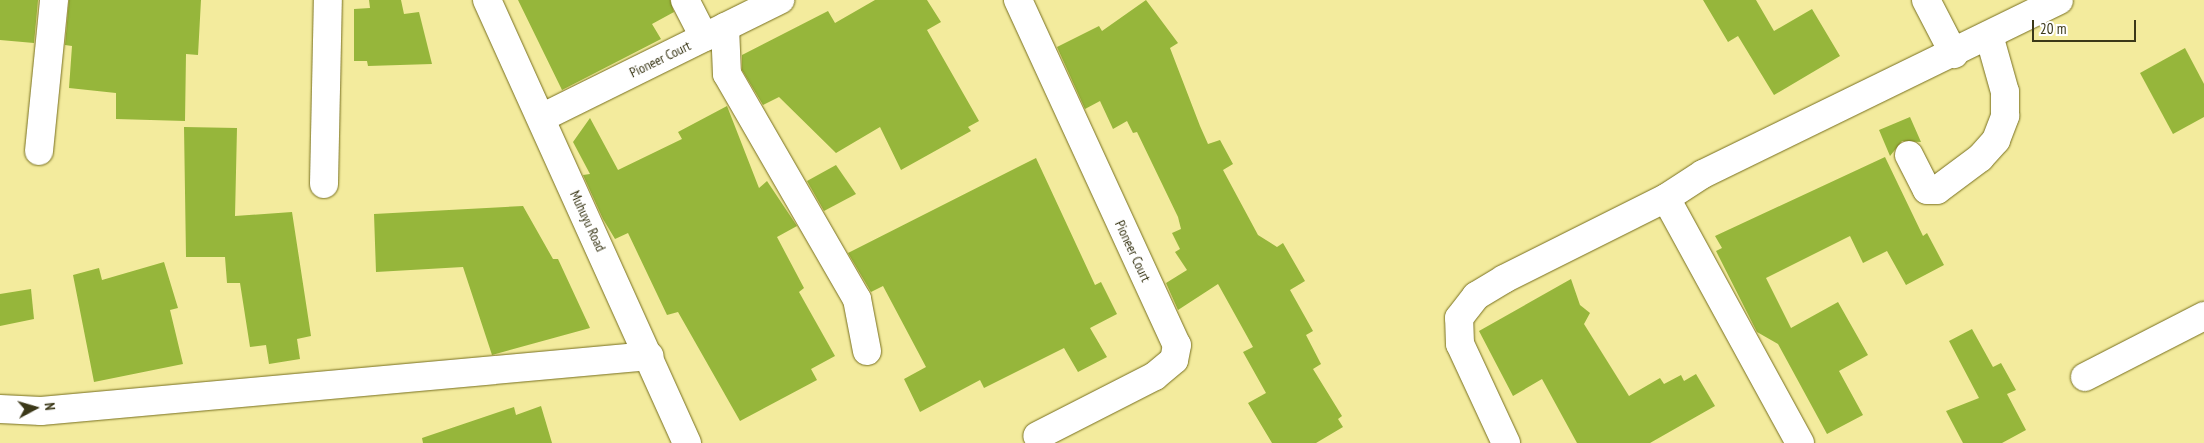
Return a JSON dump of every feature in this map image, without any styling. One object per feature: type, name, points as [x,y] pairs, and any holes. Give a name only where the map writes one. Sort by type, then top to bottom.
[{"type":"street","points":[[39,150],[54,0]]},
{"type":"street","points":[[324,184],[328,0]]},
{"type":"street","name":"Muhuyu Road","points":[[487,0],[650,356],[687,443]]},
{"type":"street","points":[[685,0],[714,32],[727,74],[858,299],[868,351]]},
{"type":"street","name":"Pioneer Court","points":[[541,118],[780,0]]},
{"type":"street","name":"Pioneer Court","points":[[1018,0],[1177,345],[1174,360],[1155,376],[1037,436]]},
{"type":"street","points":[[1926,0],[1954,54]]},
{"type":"street","points":[[1506,443],[1460,344],[1459,318],[1476,296],[1666,198],[1703,174],[1954,54],[2060,0]]},
{"type":"street","points":[[1909,155],[1927,190],[1937,190],[1980,158],[1996,140],[2005,116],[2005,92],[1990,35]]},
{"type":"street","points":[[1666,198],[1800,443]]},
{"type":"street","points":[[2085,377],[2204,316]]},
{"type":"street","points":[[0,409],[40,411],[650,356]]},
{"type":"building","points":[[0,0],[38,0],[34,43],[0,40]]},
{"type":"building","points":[[69,0],[201,0],[198,55],[186,54],[185,121],[116,119],[116,93],[69,88],[72,46],[65,45]]},
{"type":"building","points":[[369,0],[401,0],[404,14],[419,12],[432,64],[368,66],[367,61],[354,61],[354,9],[370,8]]},
{"type":"building","points":[[518,0],[670,0],[674,12],[652,24],[661,39],[562,90]]},
{"type":"building","points":[[875,0],[927,0],[941,22],[927,30],[979,121],[968,127],[971,131],[901,170],[880,127],[836,153],[779,97],[763,105],[742,70],[742,55],[828,11],[835,23]]},
{"type":"building","points":[[1146,0],[1178,43],[1170,48],[1200,126],[1208,144],[1220,140],[1233,164],[1223,170],[1258,235],[1277,247],[1283,243],[1305,281],[1290,290],[1313,331],[1306,335],[1321,364],[1313,369],[1342,416],[1338,419],[1343,427],[1316,443],[1272,443],[1248,403],[1266,393],[1243,352],[1253,347],[1218,284],[1178,310],[1166,283],[1187,270],[1175,252],[1180,249],[1172,233],[1181,229],[1178,217],[1137,132],[1133,133],[1127,121],[1113,129],[1100,101],[1085,109],[1057,47],[1099,26],[1102,31]]},
{"type":"building","points":[[1703,0],[1756,0],[1774,31],[1812,9],[1840,56],[1774,95],[1738,36],[1728,42]]},
{"type":"building","points":[[2185,48],[2204,84],[2204,117],[2173,134],[2140,73]]},
{"type":"building","points":[[727,106],[759,188],[767,181],[797,226],[777,237],[804,288],[799,292],[835,356],[811,369],[817,380],[740,421],[678,312],[667,315],[628,233],[615,239],[603,219],[583,175],[590,174],[573,142],[590,118],[618,170],[682,139],[678,132]]},
{"type":"building","points":[[1910,117],[1921,142],[1902,141],[1890,156],[1879,130]]},
{"type":"building","points":[[184,127],[237,128],[235,216],[292,212],[311,336],[297,339],[300,359],[269,364],[266,345],[250,347],[240,283],[227,283],[225,257],[186,257]]},
{"type":"building","points":[[1885,157],[1923,236],[1927,233],[1944,265],[1906,285],[1887,251],[1863,263],[1850,236],[1766,278],[1791,328],[1838,302],[1868,355],[1839,371],[1863,415],[1827,434],[1778,344],[1757,332],[1716,251],[1722,248],[1715,236]]},
{"type":"building","points":[[1036,158],[1095,285],[1101,282],[1117,314],[1090,328],[1107,357],[1078,372],[1064,348],[984,388],[980,380],[920,412],[904,379],[926,367],[883,286],[871,292],[848,253]]},
{"type":"building","points":[[836,165],[856,194],[824,211],[807,181]]},
{"type":"building","points":[[523,206],[553,259],[558,259],[590,328],[492,355],[463,267],[376,272],[374,214]]},
{"type":"building","points":[[164,262],[178,308],[170,310],[183,364],[94,382],[73,275],[99,268],[102,280]]},
{"type":"building","points":[[1571,279],[1580,305],[1590,313],[1584,324],[1629,396],[1660,378],[1664,384],[1681,375],[1684,381],[1696,374],[1715,406],[1650,443],[1577,443],[1542,379],[1513,396],[1479,331]]},
{"type":"building","points":[[31,289],[34,319],[0,326],[0,294]]},
{"type":"building","points":[[1972,329],[1993,367],[2001,363],[2016,390],[2007,394],[2026,430],[2002,443],[1963,443],[1946,411],[1979,398],[1949,341]]},
{"type":"building","points":[[541,406],[552,443],[423,443],[422,438],[514,407],[516,415]]}]
